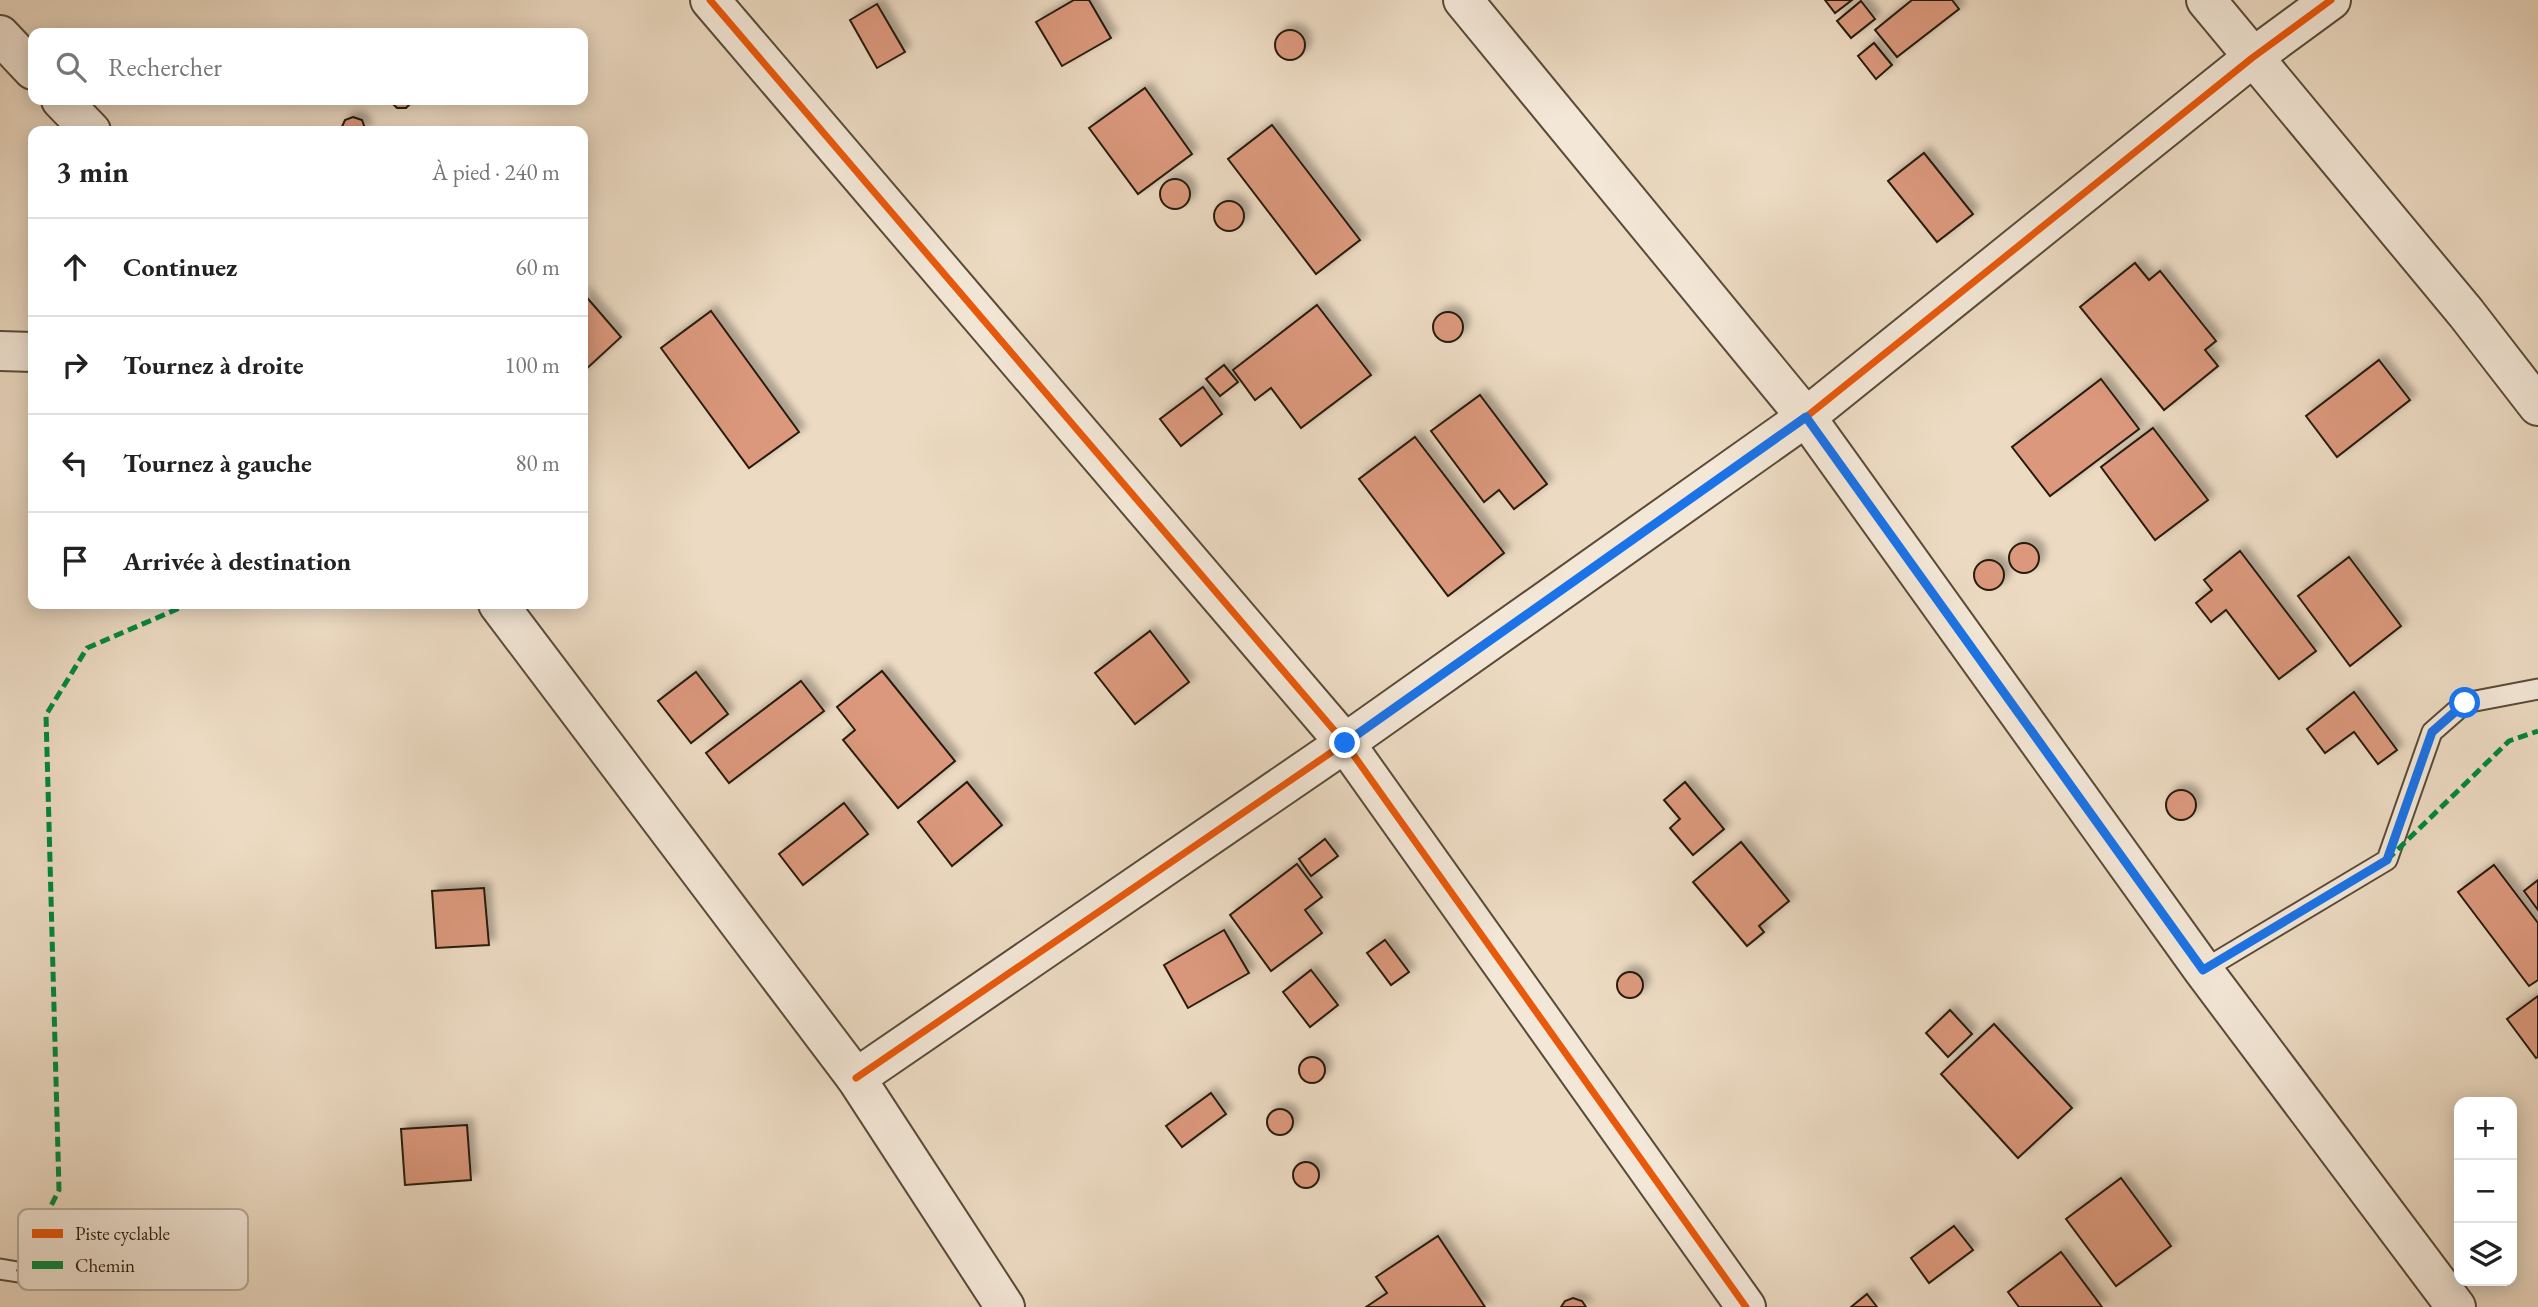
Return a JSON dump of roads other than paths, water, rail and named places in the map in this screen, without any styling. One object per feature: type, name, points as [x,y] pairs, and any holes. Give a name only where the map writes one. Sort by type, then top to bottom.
[{"type":"street","points":[[710,0],[1345,743],[1746,1307]]},
{"type":"street","points":[[1463,0],[1806,417],[2203,970],[2456,1307]]},
{"type":"street","points":[[2206,0],[2466,313],[2538,406]]},
{"type":"street","points":[[856,1078],[1345,743],[1806,417],[2252,58],[2330,0]]},
{"type":"street","points":[[0,35],[28,65]]},
{"type":"street","points":[[66,105],[86,126]]},
{"type":"street","points":[[0,351],[28,352]]},
{"type":"street","points":[[502,609],[856,1078],[1005,1307]]},
{"type":"lane","points":[[2203,970],[2387,860],[2432,732],[2465,703],[2538,688]]}]
